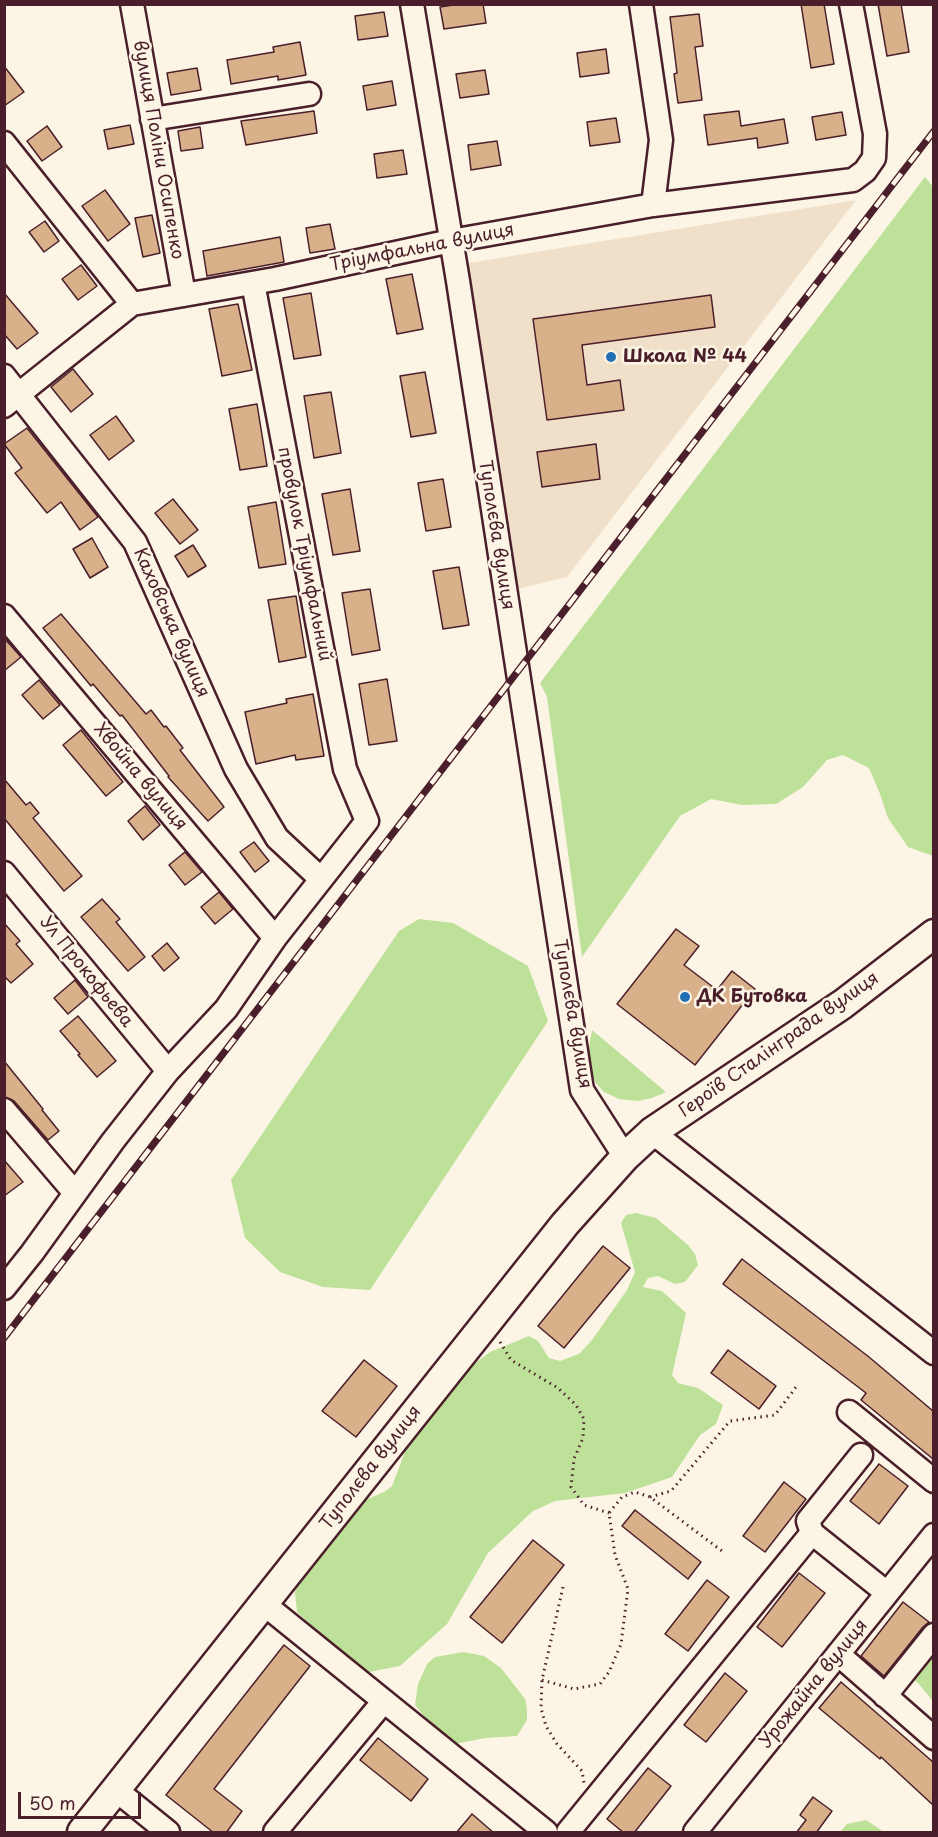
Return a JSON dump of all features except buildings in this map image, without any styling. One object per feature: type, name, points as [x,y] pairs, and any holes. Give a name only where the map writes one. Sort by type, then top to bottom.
[{"type":"main road","name":"Героїв Сталінграда вулиця","points":[[625,1157],[652,1132],[843,1004],[933,934]]},
{"type":"main road","name":"Туполєва вулиця","points":[[82,1833],[565,1224],[625,1157]]},
{"type":"street","name":"вулиця Поліни Осипенко","points":[[132,4],[184,295]]},
{"type":"street","name":"Туполєва вулиця","points":[[412,4],[451,241],[582,1090],[625,1157]]},
{"type":"street","points":[[641,4],[661,140],[653,205]]},
{"type":"street","name":"Тріумфальна вулиця","points":[[12,400],[132,304],[253,283],[451,241],[653,205],[853,180],[866,171],[874,158],[875,134],[851,4]]},
{"type":"street","points":[[152,119],[309,94]]},
{"type":"street","points":[[4,143],[132,304]]},
{"type":"street","name":"провулок Тріумфальний","points":[[253,283],[345,769],[367,821],[321,879]]},
{"type":"street","name":"Каховська вулиця","points":[[4,376],[12,400],[135,542],[236,769],[277,838],[321,879]]},
{"type":"street","name":"Хвойна вулиця","points":[[4,616],[275,938]]},
{"type":"street","name":"Ул Прокофьева","points":[[4,873],[168,1071]]},
{"type":"street","points":[[4,1288],[168,1071],[226,1009],[275,938],[321,879]]},
{"type":"street","points":[[4,1110],[75,1193]]},
{"type":"street","points":[[652,1132],[933,1353]]},
{"type":"street","points":[[849,1412],[933,1481]]},
{"type":"street","points":[[861,1455],[808,1521],[812,1533],[887,1593]]},
{"type":"street","points":[[568,1833],[812,1533]]},
{"type":"street","name":"Урожайна вулиця","points":[[695,1833],[933,1535]]},
{"type":"street","points":[[264,1604],[546,1833]]},
{"type":"street","points":[[885,1696],[933,1635]]},
{"type":"street","points":[[838,1654],[933,1738]]},
{"type":"street","points":[[287,1828],[384,1701]]},
{"type":"street","points":[[116,1790],[168,1833]]},
{"type":"path","points":[[488,1321],[511,1360],[558,1388],[576,1405],[584,1419],[583,1438],[574,1459],[571,1487],[584,1504],[609,1514]]},
{"type":"path","points":[[650,1497],[671,1491],[730,1421],[775,1415],[796,1387]]},
{"type":"path","points":[[542,1680],[574,1689],[600,1684],[609,1672],[621,1644],[628,1589],[615,1555],[609,1514],[622,1497],[635,1492],[650,1497],[722,1551]]},
{"type":"path","points":[[563,1587],[542,1680],[541,1708],[546,1726],[557,1744],[582,1771],[588,1808]]},
{"type":"shaded area","name":"Школа № 44","points":[[856,200],[567,577],[517,589],[468,263]]},
{"type":"green space","points":[[925,177],[934,188],[933,856],[908,847],[888,818],[869,768],[843,755],[827,760],[803,787],[776,804],[742,805],[711,799],[680,816],[582,957],[547,697],[540,683]]},
{"type":"green space","points":[[419,919],[453,923],[528,966],[548,1021],[370,1290],[323,1287],[280,1272],[245,1238],[231,1180],[399,931]]},
{"type":"green space","points":[[592,1030],[666,1092],[638,1101],[619,1099],[604,1092],[595,1082],[589,1065]]},
{"type":"green space","points":[[636,1213],[656,1218],[688,1245],[695,1254],[698,1265],[685,1282],[675,1284],[658,1276],[648,1278],[643,1287],[662,1291],[686,1313],[672,1375],[678,1383],[698,1388],[723,1405],[716,1424],[700,1435],[672,1477],[625,1493],[555,1501],[533,1511],[488,1553],[447,1624],[400,1666],[369,1672],[358,1669],[297,1612],[295,1592],[310,1556],[356,1504],[392,1486],[409,1441],[474,1364],[490,1352],[529,1336],[538,1341],[549,1358],[560,1361],[579,1354],[592,1340],[627,1290],[635,1272],[621,1223],[626,1215]]},
{"type":"green space","points":[[933,1644],[933,1701],[910,1677]]},
{"type":"green space","points":[[464,1652],[484,1656],[501,1668],[525,1699],[527,1720],[517,1736],[485,1738],[455,1744],[438,1733],[415,1705],[418,1684],[427,1664],[435,1657]]},
{"type":"green space","points":[[866,1820],[884,1832],[840,1832],[847,1824]]},
{"type":"railway","points":[[4,1338],[934,131]]},
{"type":"place","name":"Школа № 44","points":[[611,357]]},
{"type":"place","name":"ДК Бутовка","points":[[685,997]]}]
